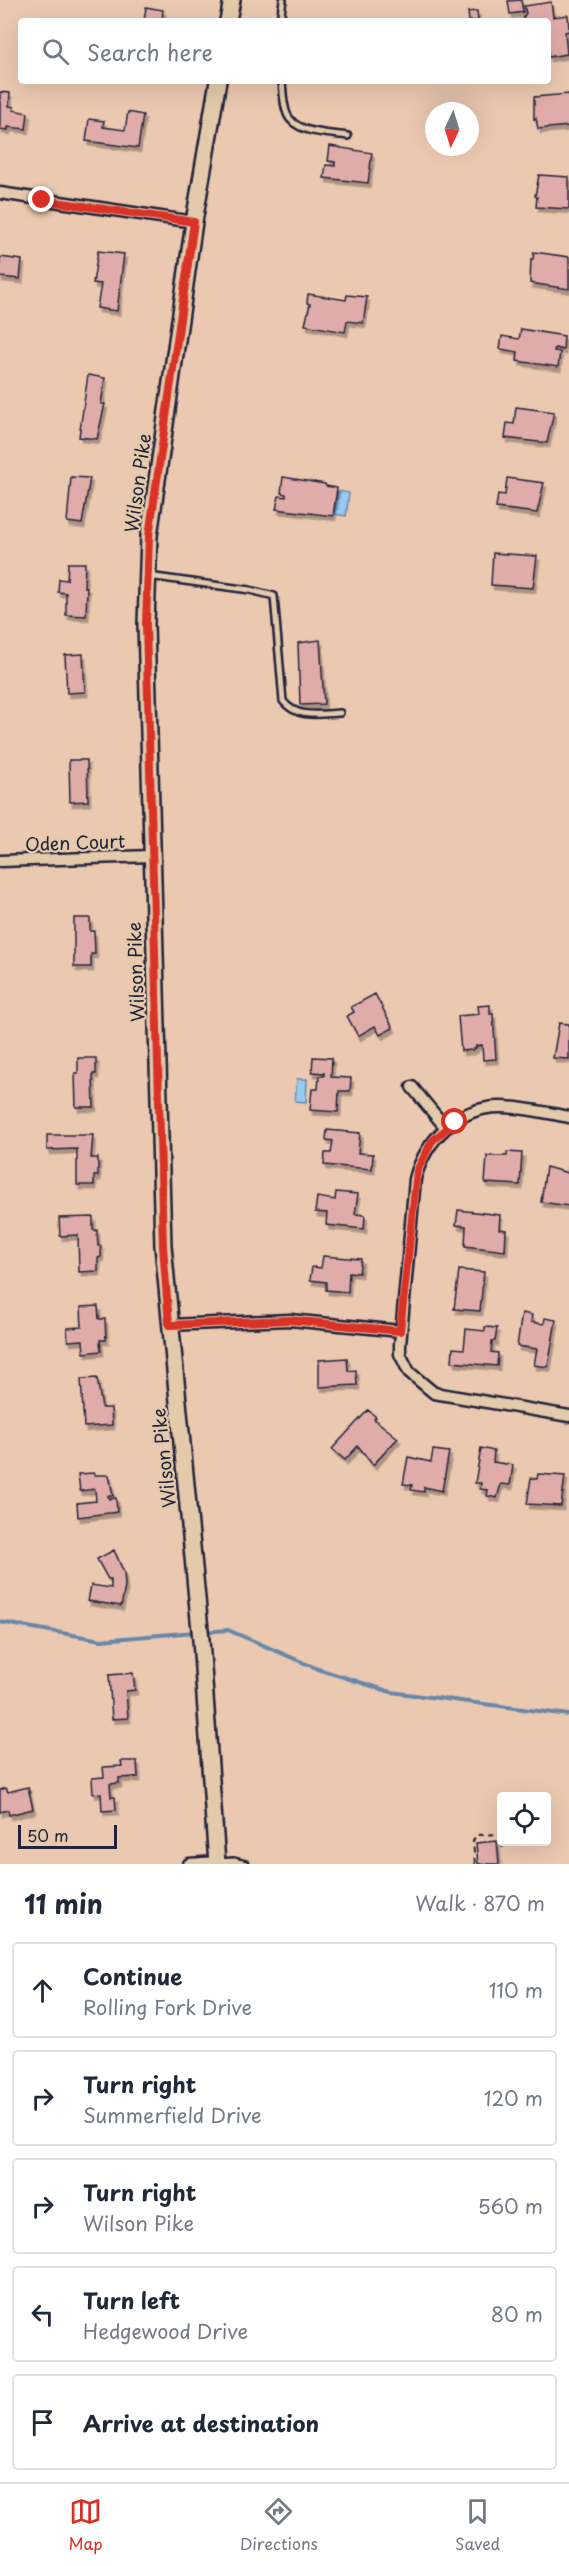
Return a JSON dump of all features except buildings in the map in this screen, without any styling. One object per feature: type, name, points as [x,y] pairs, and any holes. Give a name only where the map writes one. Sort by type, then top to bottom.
[{"type":"main road","points":[[229,18],[232,0]]},
{"type":"main road","name":"Wilson Pike","points":[[217,84],[194,222],[149,536],[146,624],[163,1246],[201,1640],[217,1863]]},
{"type":"street","points":[[0,193],[194,222]]},
{"type":"street","name":"Oden Court","points":[[0,861],[151,856]]},
{"type":"street","points":[[412,1087],[446,1128]]},
{"type":"street","points":[[569,1117],[515,1108],[487,1108],[464,1116],[446,1128],[427,1149],[415,1179],[400,1331],[400,1350],[403,1362],[417,1381],[434,1393],[569,1416]]},
{"type":"street","points":[[169,1325],[290,1320],[400,1331]]},
{"type":"street","points":[[189,1864],[217,1863]]},
{"type":"lane","points":[[280,18],[283,0]]},
{"type":"lane","points":[[282,84],[285,108],[296,125],[348,136]]},
{"type":"lane","points":[[147,576],[250,590],[274,596],[283,701],[288,708],[308,715],[340,713]]},
{"type":"lane","points":[[217,1863],[234,1861],[246,1864]]},
{"type":"path","points":[[475,1864],[473,1841],[476,1835],[497,1834]]},
{"type":"path","points":[[502,1846],[503,1852]]},
{"type":"water","points":[[338,491],[349,493],[346,516],[334,514]]},
{"type":"water","points":[[297,1079],[307,1079],[306,1102],[295,1101]]},
{"type":"waterway","points":[[0,1622],[101,1640],[195,1632]]},
{"type":"waterway","points":[[203,1632],[228,1630],[318,1669],[391,1692],[569,1715]]},
{"type":"route","points":[[42,200],[194,222],[149,536],[147,576],[151,856],[163,1246],[169,1325],[265,1319],[309,1321],[400,1331],[417,1171],[432,1141],[455,1122]]}]
